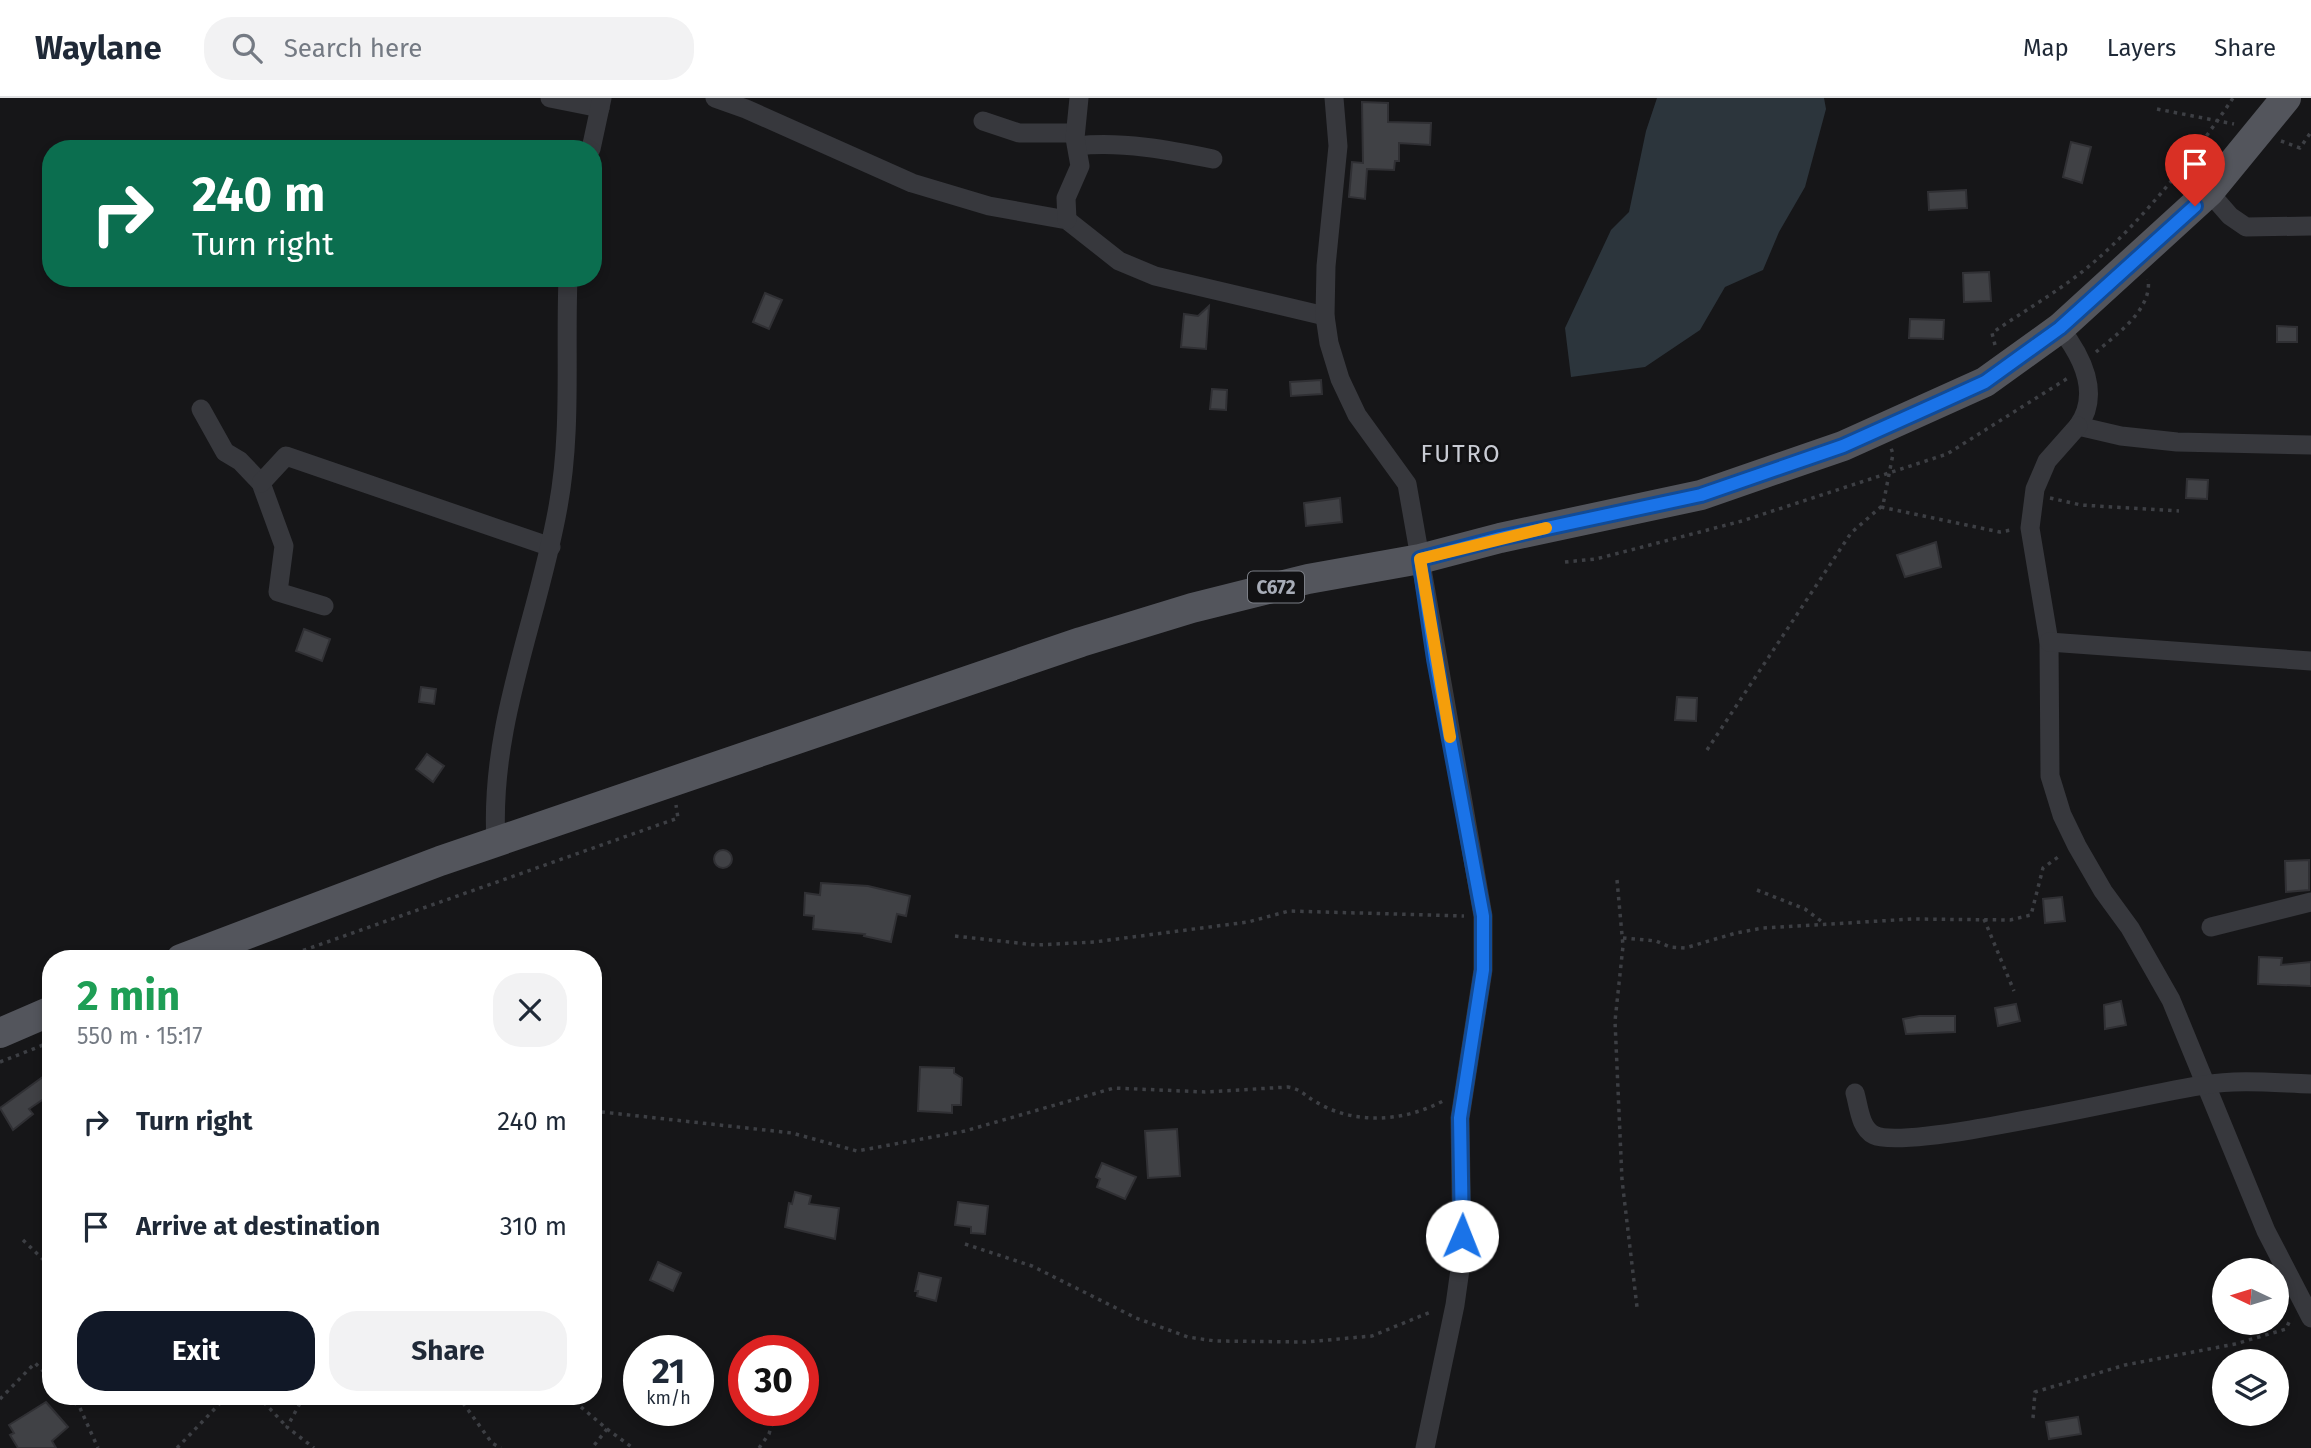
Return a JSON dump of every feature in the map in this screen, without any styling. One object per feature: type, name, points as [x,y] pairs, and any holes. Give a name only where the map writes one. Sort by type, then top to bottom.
[{"type":"main road","name":"C672","points":[[205,950],[496,842],[1081,642],[1192,608],[1308,579],[1420,559],[1500,538],[1701,495],[1774,472],[1883,428],[1985,382],[2060,328],[2210,192],[2286,98]]},
{"type":"main road","points":[[0,1033],[42,1015]]},
{"type":"street","points":[[550,98],[601,103],[593,140]]},
{"type":"street","points":[[715,98],[771,119],[912,183],[989,206],[1067,220],[1119,261],[1155,276],[1325,316]]},
{"type":"street","points":[[1067,220],[1066,198],[1080,166],[1076,139],[1079,98]]},
{"type":"street","points":[[1334,98],[1338,146],[1326,266],[1325,316],[1329,343],[1348,396],[1407,484],[1435,659],[1483,916],[1483,970],[1460,1118],[1462,1255],[1425,1448]]},
{"type":"street","points":[[983,121],[1019,133],[1172,151],[1213,159]]},
{"type":"street","points":[[2210,192],[2230,216],[2246,227],[2311,226]]},
{"type":"street","points":[[496,842],[495,787],[510,690],[551,547],[566,447],[568,287]]},
{"type":"street","points":[[2060,328],[2070,341],[2086,374],[2090,402],[2077,426],[2047,461],[2034,494],[2030,528],[2049,642],[2050,776],[2062,815],[2077,846],[2103,891],[2130,928],[2171,1000],[2266,1231],[2311,1318]]},
{"type":"street","points":[[201,409],[225,452],[240,461],[261,483],[284,546],[278,592],[324,606]]},
{"type":"street","points":[[2077,426],[2121,436],[2177,442],[2311,445]]},
{"type":"street","points":[[261,483],[286,456],[551,547]]},
{"type":"street","points":[[2049,642],[2311,661]]},
{"type":"street","points":[[2211,927],[2311,902]]},
{"type":"street","points":[[1855,1093],[1862,1122],[1871,1135],[1889,1140],[1979,1127],[2204,1085],[2311,1084]]},
{"type":"path","points":[[1997,351],[1992,333],[2094,262],[2151,202],[2233,98]]},
{"type":"path","points":[[2157,109],[2218,120],[2300,148],[2311,132]]},
{"type":"path","points":[[1707,750],[1851,533],[1880,507],[1893,454],[1883,428]]},
{"type":"path","points":[[2034,494],[2081,505],[2179,511]]},
{"type":"path","points":[[1880,507],[2000,532],[2030,528]]},
{"type":"path","points":[[304,950],[678,818],[673,782]]},
{"type":"path","points":[[1623,938],[1656,941],[1670,947],[1685,948],[1763,928],[1984,918],[2010,920],[2031,915],[2043,868],[2077,846]]},
{"type":"path","points":[[1617,880],[1623,938],[1615,1021],[1622,1180],[1637,1307]]},
{"type":"path","points":[[1757,890],[1805,909],[1827,925]]},
{"type":"path","points":[[956,936],[1036,945],[1094,942],[1248,922],[1289,911],[1483,916]]},
{"type":"path","points":[[1984,918],[2014,991]]},
{"type":"path","points":[[0,1062],[42,1046]]},
{"type":"path","points":[[602,1112],[792,1133],[857,1152],[965,1131],[1114,1088],[1205,1092],[1265,1087],[1299,1088],[1315,1102],[1354,1118],[1385,1119],[1433,1107],[1463,1091]]},
{"type":"path","points":[[23,1240],[42,1258]]},
{"type":"path","points":[[965,1244],[1032,1266],[1136,1318],[1188,1337],[1215,1341],[1305,1342],[1372,1336],[1431,1313],[1457,1292]]},
{"type":"path","points":[[2033,1418],[2035,1392],[2125,1365],[2235,1344],[2286,1329],[2301,1299]]},
{"type":"path","points":[[0,1399],[35,1363],[42,1370]]},
{"type":"path","points":[[76,1405],[98,1448]]},
{"type":"path","points":[[177,1448],[218,1405]]},
{"type":"path","points":[[266,1405],[287,1427],[314,1448]]},
{"type":"path","points":[[287,1427],[299,1405]]},
{"type":"path","points":[[465,1405],[492,1443],[501,1448]]},
{"type":"path","points":[[579,1405],[633,1448]]},
{"type":"path","points":[[759,1448],[771,1426]]},
{"type":"path","points":[[592,1448],[607,1429]]},
{"type":"shaded area","points":[[1657,98],[1824,98],[1826,109],[1805,187],[1779,232],[1763,270],[1725,287],[1700,330],[1645,367],[1571,377],[1565,328],[1611,230],[1629,212],[1646,131]]},
{"type":"building","points":[[1362,102],[1388,103],[1388,122],[1431,123],[1430,145],[1399,143],[1399,161],[1395,161],[1394,170],[1367,169],[1365,199],[1349,197],[1352,162],[1363,163]]},
{"type":"building","points":[[2071,142],[2091,147],[2082,183],[2063,177]]},
{"type":"building","points":[[1966,190],[1967,208],[1929,210],[1928,192]]},
{"type":"building","points":[[1989,272],[1991,301],[1964,302],[1963,273]]},
{"type":"building","points":[[765,293],[782,300],[769,329],[753,322]]},
{"type":"building","points":[[1209,306],[1206,349],[1181,347],[1184,314],[1198,316]]},
{"type":"building","points":[[1910,319],[1944,320],[1943,339],[1909,338]]},
{"type":"building","points":[[2277,326],[2297,327],[2297,342],[2277,342]]},
{"type":"building","points":[[1321,380],[1322,394],[1291,396],[1290,382]]},
{"type":"building","points":[[1212,389],[1227,390],[1226,410],[1210,409]]},
{"type":"building","points":[[2187,479],[2208,480],[2207,499],[2186,498]]},
{"type":"building","points":[[1340,498],[1342,522],[1306,526],[1304,503]]},
{"type":"building","points":[[1936,542],[1941,567],[1905,577],[1897,555]]},
{"type":"building","points":[[304,629],[330,639],[322,661],[296,651]]},
{"type":"building","points":[[421,687],[436,689],[434,704],[419,702]]},
{"type":"building","points":[[1677,697],[1697,698],[1696,721],[1675,720]]},
{"type":"building","points":[[427,754],[444,766],[433,782],[416,769]]},
{"type":"building","points":[[723,850],[729,853],[732,859],[729,865],[723,868],[717,865],[714,859],[717,853]]},
{"type":"building","points":[[2309,860],[2309,890],[2286,892],[2285,861]]},
{"type":"building","points":[[821,883],[868,886],[910,896],[906,916],[897,914],[891,942],[864,936],[865,934],[813,929],[814,916],[804,915],[805,893],[820,895]]},
{"type":"building","points":[[2062,897],[2065,921],[2045,923],[2043,899]]},
{"type":"building","points":[[2259,957],[2282,958],[2281,965],[2311,962],[2311,986],[2258,984]]},
{"type":"building","points":[[2121,1001],[2126,1025],[2105,1029],[2104,1005]]},
{"type":"building","points":[[2016,1004],[2020,1021],[1998,1026],[1995,1008]]},
{"type":"building","points":[[1955,1016],[1955,1032],[1906,1034],[1903,1019]]},
{"type":"building","points":[[920,1067],[954,1068],[954,1073],[962,1078],[961,1105],[952,1105],[952,1113],[918,1111]]},
{"type":"building","points":[[42,1078],[42,1100],[29,1109],[33,1114],[13,1130],[0,1108]]},
{"type":"building","points":[[1177,1129],[1180,1176],[1148,1178],[1145,1131]]},
{"type":"building","points":[[1102,1163],[1136,1177],[1125,1199],[1097,1187],[1100,1179],[1096,1177]]},
{"type":"building","points":[[795,1192],[811,1196],[809,1204],[839,1208],[835,1239],[785,1227],[789,1203],[792,1204]]},
{"type":"building","points":[[958,1202],[988,1206],[985,1234],[971,1233],[971,1227],[955,1225]]},
{"type":"building","points":[[658,1262],[681,1273],[673,1291],[650,1280]]},
{"type":"building","points":[[919,1273],[941,1278],[936,1301],[917,1296],[918,1291],[915,1291]]},
{"type":"building","points":[[42,1404],[49,1405],[68,1427],[52,1441],[56,1448],[18,1448],[10,1435],[14,1433],[9,1425]]},
{"type":"building","points":[[2078,1417],[2081,1434],[2049,1439],[2046,1422]]},
{"type":"slow traffic","points":[[1450,737],[1420,559],[1546,528]]},
{"type":"district","name":"FUTRO","points":[[1461,454]]},
{"type":"route","points":[[1462,1236],[1460,1118],[1483,970],[1483,916],[1472,843],[1435,659],[1420,559],[1500,538],[1701,495],[1762,476],[1843,446],[1985,382],[2060,328],[2195,206]]}]
